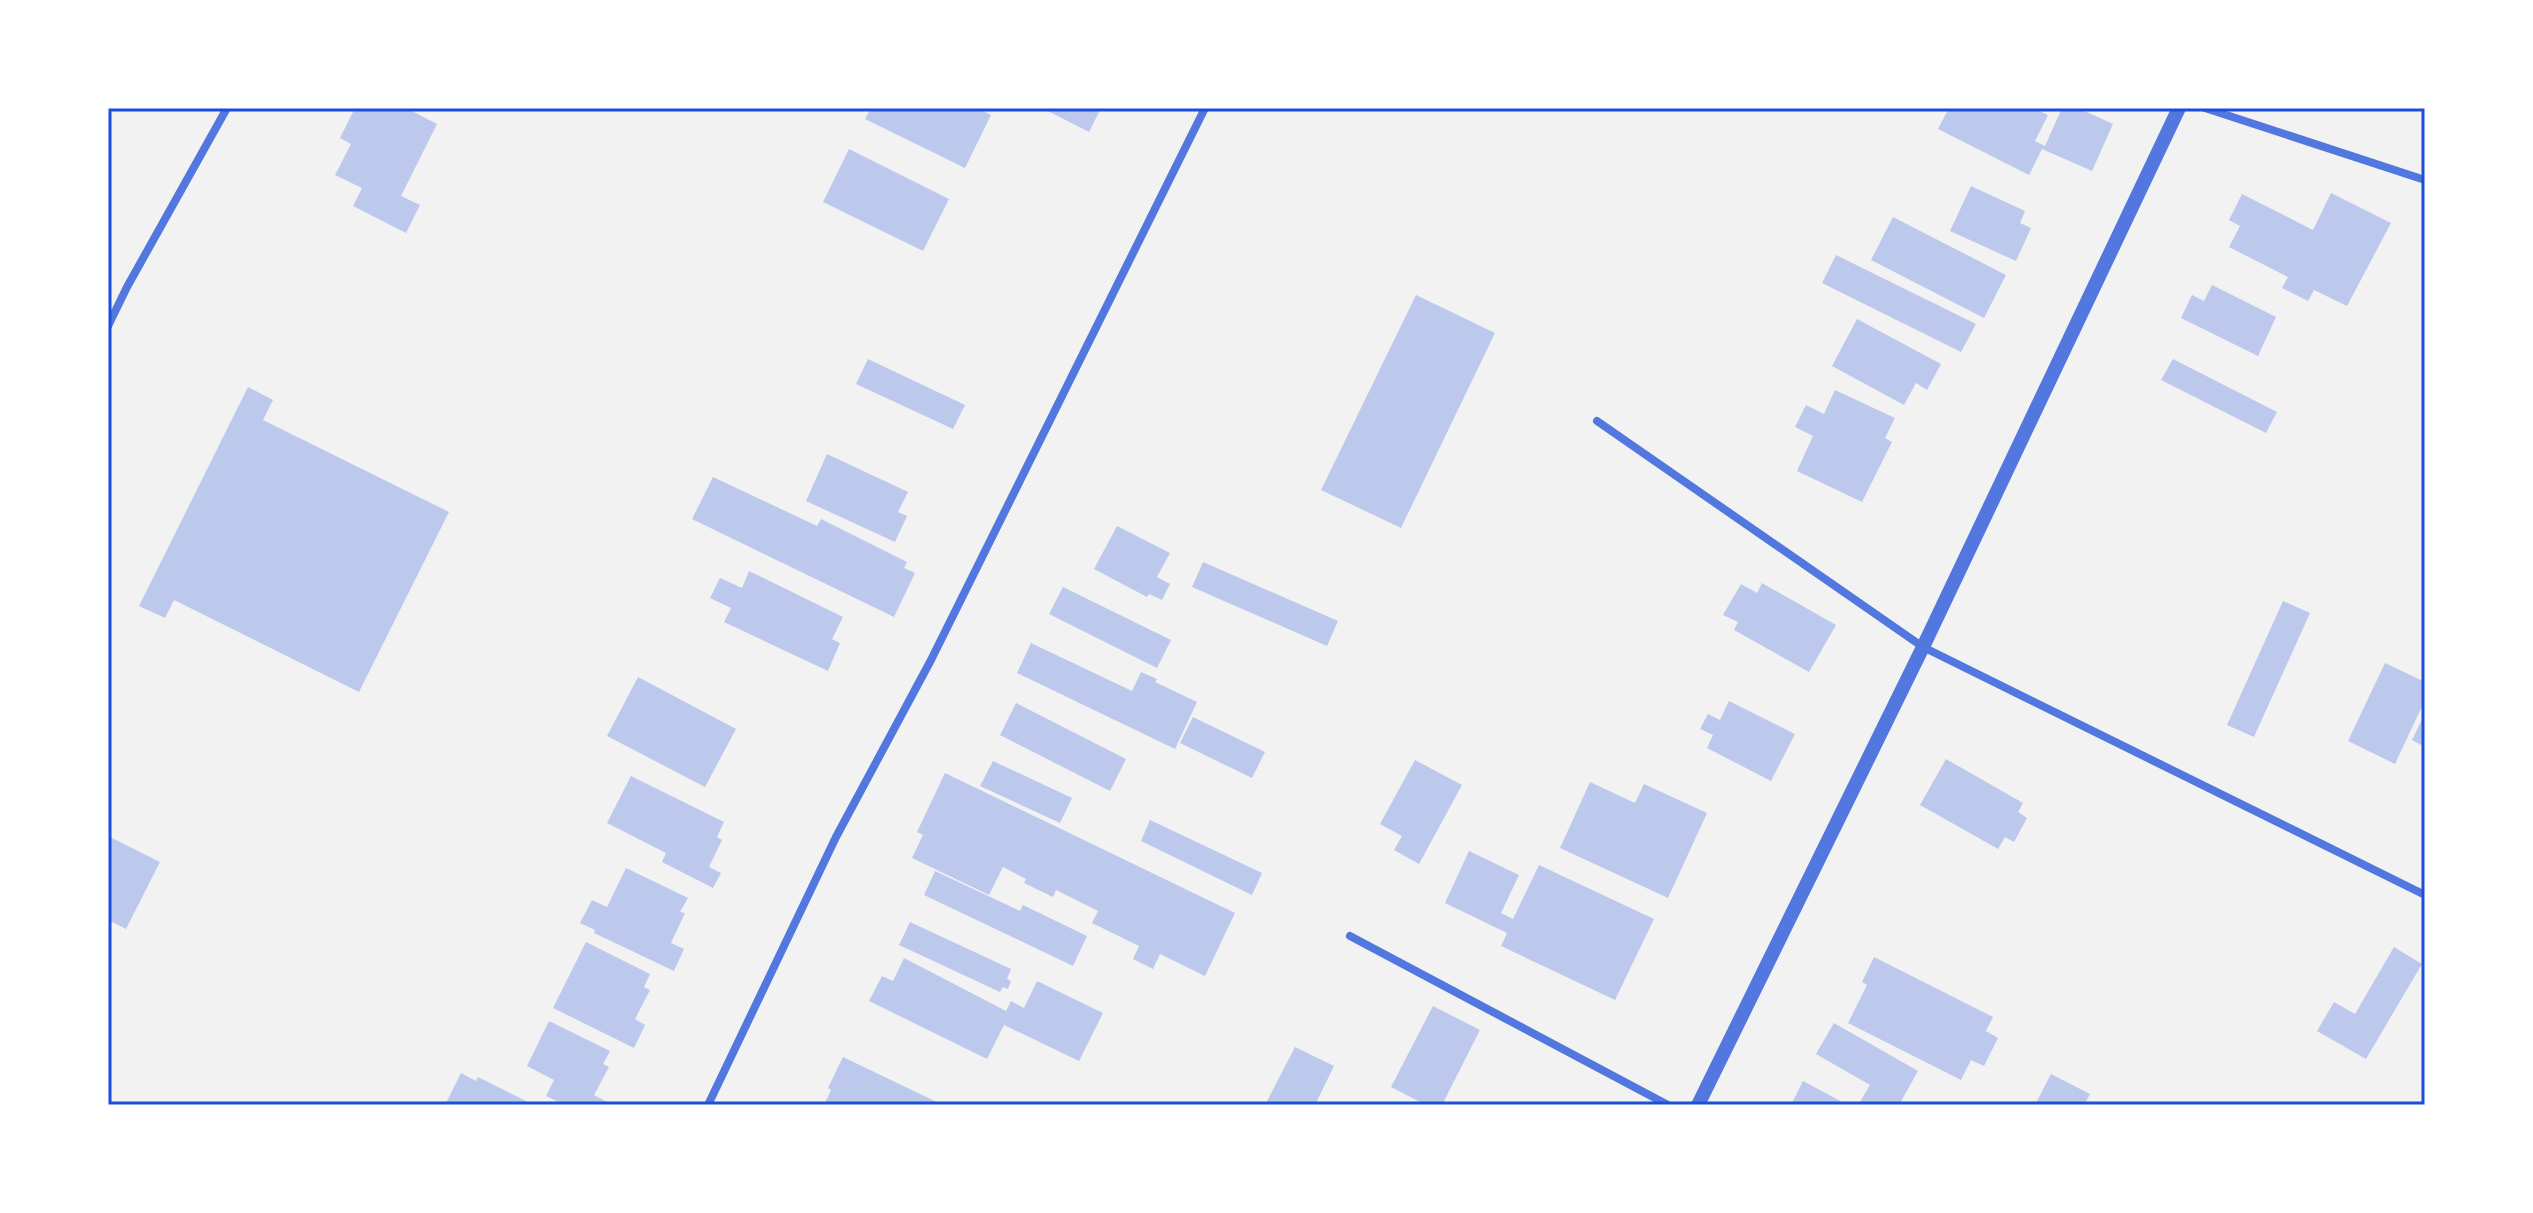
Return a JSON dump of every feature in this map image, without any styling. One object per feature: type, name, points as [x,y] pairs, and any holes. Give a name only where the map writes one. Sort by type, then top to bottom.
[{"type":"street","points":[[108,326],[227,108]]},
{"type":"street","points":[[708,1105],[836,837],[931,660],[1205,108]]},
{"type":"street","points":[[1698,1105],[1923,647],[2179,108]]},
{"type":"street","points":[[2205,108],[2425,180]]},
{"type":"street","points":[[1597,421],[1923,647],[2425,895]]},
{"type":"street","points":[[1350,936],[1668,1105]]},
{"type":"building","points":[[355,108],[406,108],[437,124],[401,196],[420,205],[406,233],[353,206],[362,188],[335,175],[351,144],[340,138]]},
{"type":"building","points":[[871,108],[977,108],[991,115],[965,168],[865,119]]},
{"type":"building","points":[[1042,108],[1101,108],[1089,132]]},
{"type":"building","points":[[1949,108],[2033,108],[2048,115],[2035,141],[2045,146],[2062,108],[2078,108],[2113,124],[2092,171],[2042,149],[2029,175],[1938,129]]},
{"type":"building","points":[[849,149],[949,199],[923,251],[823,202]]},
{"type":"building","points":[[1971,186],[2025,211],[2020,223],[2031,228],[2016,261],[1950,231]]},
{"type":"building","points":[[2331,193],[2391,223],[2347,306],[2314,290],[2308,301],[2282,288],[2288,277],[2229,247],[2240,226],[2229,220],[2242,194],[2313,230]]},
{"type":"building","points":[[1893,217],[2006,275],[1984,318],[1871,260]]},
{"type":"building","points":[[1836,255],[1976,324],[1961,352],[1822,283]]},
{"type":"building","points":[[2212,285],[2276,317],[2258,356],[2181,318],[2192,295],[2204,301]]},
{"type":"building","points":[[1416,295],[1495,333],[1401,528],[1321,490]]},
{"type":"building","points":[[1857,319],[1941,364],[1927,390],[1916,383],[1904,405],[1832,366]]},
{"type":"building","points":[[868,359],[965,405],[953,429],[856,384]]},
{"type":"building","points":[[2173,359],[2277,412],[2266,433],[2161,380]]},
{"type":"building","points":[[248,387],[273,400],[263,420],[449,512],[359,692],[174,600],[165,618],[139,606]]},
{"type":"building","points":[[1835,390],[1895,418],[1885,438],[1892,442],[1862,502],[1797,471],[1813,436],[1795,427],[1806,405],[1824,414]]},
{"type":"building","points":[[827,454],[908,492],[898,512],[907,516],[895,542],[806,501]]},
{"type":"building","points":[[713,477],[817,526],[821,519],[907,562],[904,568],[915,573],[894,617],[692,519]]},
{"type":"building","points":[[1117,526],[1170,553],[1157,577],[1170,584],[1162,600],[1149,594],[1147,597],[1094,569]]},
{"type":"building","points":[[1203,562],[1338,621],[1327,646],[1192,587]]},
{"type":"building","points":[[749,571],[843,617],[832,639],[840,643],[828,671],[724,622],[731,608],[710,598],[720,578],[742,588]]},
{"type":"building","points":[[1762,583],[1836,625],[1809,672],[1734,630],[1738,622],[1723,615],[1741,584],[1757,593]]},
{"type":"building","points":[[1063,587],[1171,640],[1157,668],[1049,614]]},
{"type":"building","points":[[2283,601],[2310,613],[2254,737],[2227,725]]},
{"type":"building","points":[[1031,643],[1132,691],[1141,672],[1197,702],[1175,749],[1017,673]]},
{"type":"building","points":[[2385,663],[2425,682],[2425,700],[2395,764],[2348,741]]},
{"type":"building","points":[[638,677],[736,729],[705,787],[607,736]]},
{"type":"building","points":[[1729,701],[1795,734],[1771,781],[1707,748],[1713,735],[1700,729],[1708,714],[1720,720]]},
{"type":"building","points":[[1016,703],[1126,759],[1110,791],[1000,735]]},
{"type":"building","points":[[2425,713],[2425,747],[2412,740]]},
{"type":"building","points":[[1193,717],[1265,752],[1252,778],[1180,743]]},
{"type":"building","points":[[1946,759],[2023,803],[2018,812],[2027,818],[2014,842],[2005,837],[1998,849],[1920,805]]},
{"type":"building","points":[[1415,760],[1462,785],[1419,864],[1394,850],[1402,836],[1380,824]]},
{"type":"building","points":[[993,761],[1072,798],[1060,823],[980,786]]},
{"type":"building","points":[[945,773],[1235,913],[1205,976],[1160,954],[1153,969],[1133,959],[1139,946],[1092,923],[1098,911],[1056,890],[1053,897],[1024,883],[1026,879],[1003,867],[989,895],[912,858],[923,835],[917,832]]},
{"type":"building","points":[[631,776],[724,822],[717,837],[722,840],[709,867],[721,873],[713,888],[662,862],[666,853],[607,823]]},
{"type":"building","points":[[1590,782],[1635,803],[1644,784],[1707,813],[1668,898],[1560,848]]},
{"type":"building","points":[[1150,820],[1262,873],[1252,895],[1141,841]]},
{"type":"building","points":[[108,836],[160,862],[126,929],[108,920]]},
{"type":"building","points":[[1469,851],[1519,875],[1501,913],[1513,919],[1539,865],[1654,919],[1615,1000],[1501,946],[1507,933],[1445,903]]},
{"type":"building","points":[[626,868],[688,898],[680,912],[685,913],[671,943],[684,949],[674,971],[594,933],[595,930],[580,923],[592,900],[607,907]]},
{"type":"building","points":[[935,871],[1020,911],[1023,905],[1087,936],[1073,966],[924,895]]},
{"type":"building","points":[[910,922],[1011,969],[1007,979],[1011,981],[1008,989],[1003,987],[1000,992],[899,945]]},
{"type":"building","points":[[586,942],[650,974],[644,987],[650,990],[635,1019],[645,1025],[634,1048],[553,1008]]},
{"type":"building","points":[[2394,947],[2422,964],[2366,1059],[2317,1031],[2334,1002],[2355,1014]]},
{"type":"building","points":[[1874,957],[1993,1017],[1986,1031],[1998,1038],[1984,1066],[1971,1060],[1961,1080],[1848,1023],[1867,985],[1862,982]]},
{"type":"building","points":[[904,958],[1006,1011],[1011,1001],[1024,1008],[1037,981],[1103,1013],[1079,1061],[1004,1025],[987,1059],[869,1001],[882,976],[893,981]]},
{"type":"building","points":[[1433,1006],[1480,1030],[1442,1105],[1426,1105],[1391,1087]]},
{"type":"building","points":[[549,1021],[610,1051],[603,1064],[609,1067],[594,1095],[607,1102],[606,1105],[565,1105],[546,1096],[554,1080],[527,1066]]},
{"type":"building","points":[[1834,1023],[1918,1071],[1899,1105],[1858,1105],[1870,1085],[1816,1054]]},
{"type":"building","points":[[1295,1047],[1334,1066],[1315,1105],[1265,1105]]},
{"type":"building","points":[[843,1057],[943,1105],[824,1105],[831,1090],[828,1088]]},
{"type":"building","points":[[461,1073],[476,1081],[478,1077],[534,1105],[445,1105]]},
{"type":"building","points":[[2051,1074],[2090,1094],[2084,1105],[2035,1105]]},
{"type":"building","points":[[1803,1081],[1848,1105],[1791,1105]]}]
